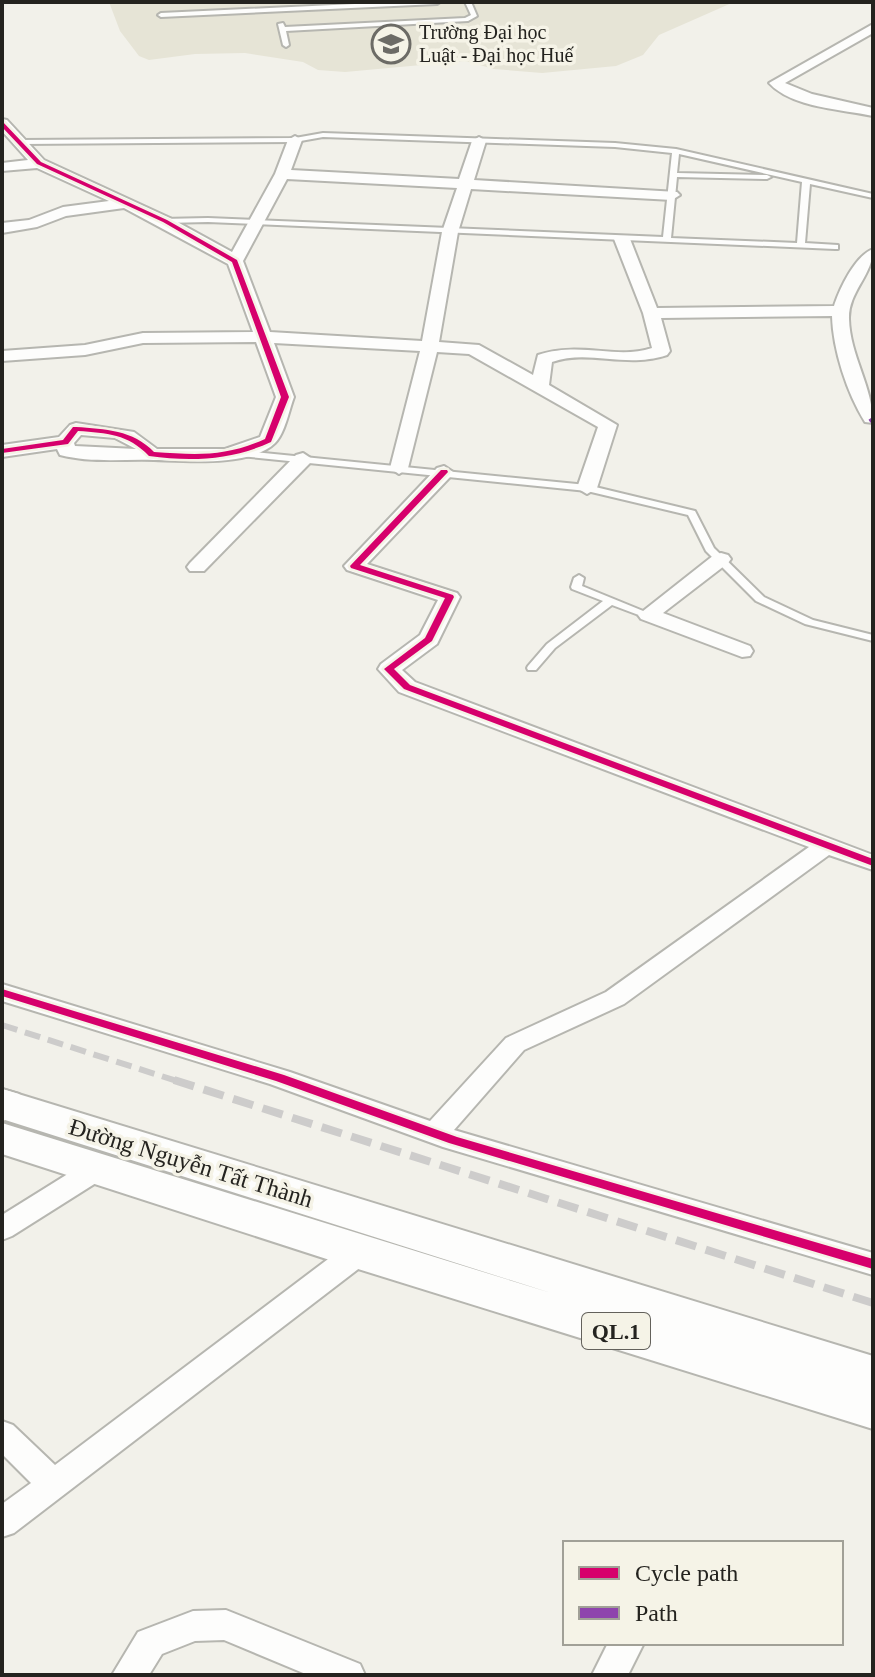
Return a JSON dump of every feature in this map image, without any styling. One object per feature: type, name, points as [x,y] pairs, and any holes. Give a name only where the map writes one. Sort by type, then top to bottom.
[{"type":"main road","name":"Đường Nguyễn Tất Thành","points":[[2,1105],[369,1237]]},
{"type":"main road","name":"Đường Nguyễn Tất Thành","points":[[2,1138],[97,1169],[369,1237]]},
{"type":"main road","name":"QL.1","points":[[369,1237],[873,1375]]},
{"type":"main road","name":"QL.1","points":[[369,1237],[873,1409]]},
{"type":"street","points":[[873,28],[776,83],[797,93],[873,112]]},
{"type":"street","points":[[2,123],[39,163],[165,221],[235,261],[285,397],[268,440],[243,454],[205,457],[102,455],[67,451],[65,442],[2,451]]},
{"type":"street","points":[[235,261],[282,174],[295,140]]},
{"type":"street","points":[[399,468],[430,344],[450,232],[479,141]]},
{"type":"street","points":[[2,167],[39,163]]},
{"type":"street","points":[[282,174],[672,195]]},
{"type":"street","points":[[2,228],[32,224],[63,212],[127,203]]},
{"type":"street","points":[[540,386],[544,359],[552,355],[572,352],[638,356],[661,351],[651,313],[622,239]]},
{"type":"street","points":[[871,418],[849,360],[840,311],[866,273],[873,254]]},
{"type":"street","points":[[651,313],[840,311]]},
{"type":"street","points":[[2,356],[85,350],[143,338],[261,337],[430,344],[473,349],[608,425],[587,488]]},
{"type":"street","points":[[197,567],[303,459]]},
{"type":"street","points":[[444,472],[354,566],[450,597],[429,639],[389,669],[394,677],[407,687],[873,863]]},
{"type":"street","points":[[648,615],[721,559]]},
{"type":"street","points":[[648,615],[742,651]]},
{"type":"street","points":[[435,1134],[515,1044],[615,998],[826,846]]},
{"type":"street","points":[[2,992],[280,1078],[435,1134],[873,1264]]},
{"type":"street","points":[[2,1229],[97,1169]]},
{"type":"street","points":[[2,1523],[369,1237]]},
{"type":"street","points":[[2,1434],[53,1484]]},
{"type":"street","points":[[130,1675],[150,1643],[193,1626],[226,1625],[347,1675]]},
{"type":"street","points":[[610,1675],[625,1645]]},
{"type":"lane","points":[[161,15],[277,6],[437,2]]},
{"type":"lane","points":[[282,29],[466,20],[474,16],[468,2]]},
{"type":"lane","points":[[277,6],[286,45]]},
{"type":"lane","points":[[22,142],[295,140],[323,135],[676,151],[873,196]]},
{"type":"lane","points":[[667,240],[676,151]]},
{"type":"lane","points":[[674,175],[793,178]]},
{"type":"lane","points":[[801,246],[806,181]]},
{"type":"lane","points":[[165,221],[256,222],[835,247]]},
{"type":"lane","points":[[243,454],[587,488],[692,513],[710,549],[760,599],[809,622],[873,638]]},
{"type":"lane","points":[[579,578],[576,587],[648,615]]},
{"type":"lane","points":[[532,668],[551,646],[610,601]]},
{"type":"shaded area","name":"Trường Đại học Luật - Đại học Huế","points":[[109,2],[734,2],[659,35],[643,55],[616,66],[542,73],[494,69],[465,61],[345,72],[318,70],[303,62],[245,53],[195,54],[149,60],[139,56],[120,31]]},
{"type":"railway","points":[[2,1025],[180,1082]]},
{"type":"railway","points":[[174,1080],[873,1303]]},
{"type":"cycle path","points":[[2,123],[39,163],[165,221],[235,261],[285,397],[268,440],[225,455],[152,454],[127,436],[76,429],[65,442],[2,451]]},
{"type":"cycle path","points":[[444,472],[354,566],[450,597],[429,639],[389,669],[407,687],[873,863]]},
{"type":"cycle path","points":[[2,992],[280,1078],[453,1140],[873,1264]]},
{"type":"place","name":"Trường Đại học Luật - Đại học Huế","points":[[391,44]]}]
